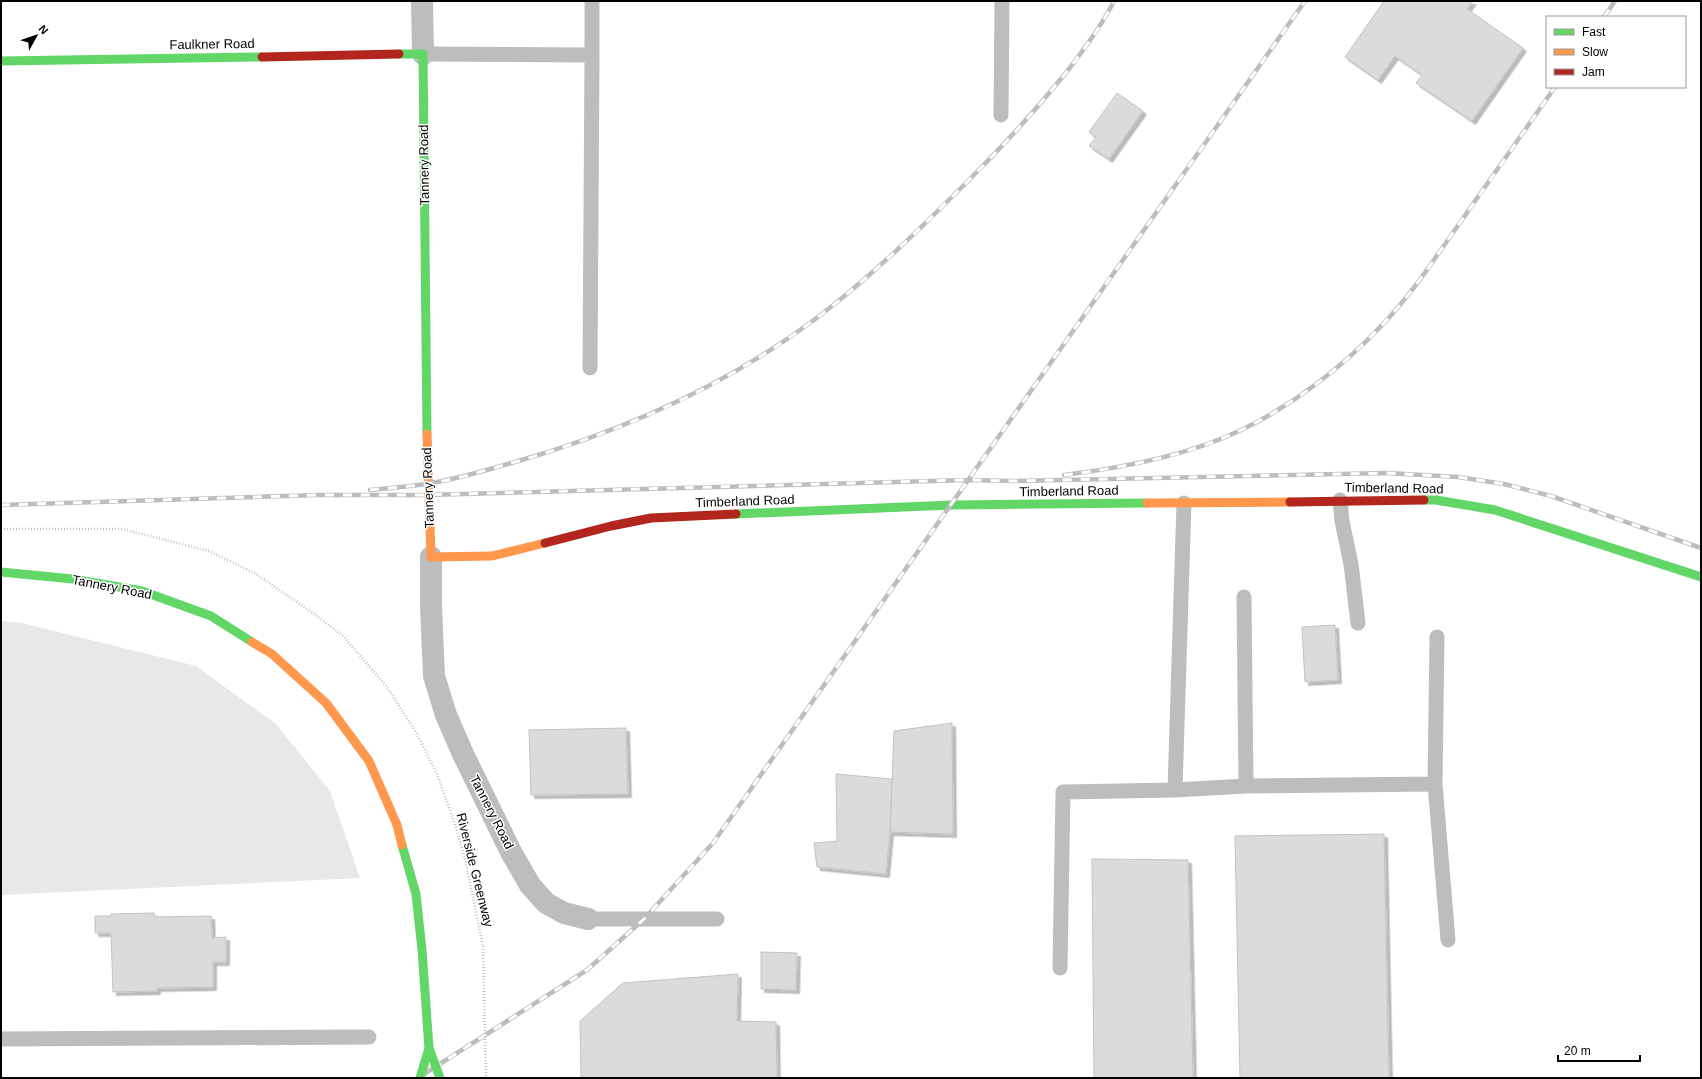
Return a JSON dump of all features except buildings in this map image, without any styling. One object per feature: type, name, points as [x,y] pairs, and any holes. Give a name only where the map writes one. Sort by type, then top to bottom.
[{"type":"street","name":"Tannery Road","points":[[422,1],[426,464],[431,557],[431,606],[434,676],[446,715],[463,754],[511,852],[530,885],[546,903],[564,913],[588,919]]},
{"type":"street","name":"Faulkner Road","points":[[1,61],[423,54]]},
{"type":"street","name":"Timberland Road","points":[[431,557],[492,556],[611,526],[651,518],[952,505],[1436,500],[1494,510],[1701,577]]},
{"type":"street","name":"Tannery Road","points":[[1,572],[73,579],[142,591],[211,616],[272,654],[326,703],[369,761],[397,825],[416,894],[422,950],[429,1048],[440,1078]]},
{"type":"street","name":"Tannery Road","points":[[420,1078],[429,1048]]},
{"type":"lane","points":[[590,368],[592,1]]},
{"type":"lane","points":[[1001,115],[1002,1]]},
{"type":"lane","points":[[423,54],[592,55]]},
{"type":"lane","points":[[1340,500],[1342,521],[1351,564],[1358,623]]},
{"type":"lane","points":[[1176,790],[1184,503]]},
{"type":"lane","points":[[1244,597],[1246,786]]},
{"type":"lane","points":[[1437,637],[1435,784],[1448,940]]},
{"type":"lane","points":[[1060,968],[1064,792],[1176,790],[1246,786],[1435,784]]},
{"type":"lane","points":[[588,919],[717,919]]},
{"type":"lane","points":[[1,1039],[369,1037]]},
{"type":"path","name":"Riverside Greenway","points":[[1,529],[122,529],[209,552],[256,574],[313,613],[343,636],[387,687],[416,732],[436,774],[454,821],[465,859],[482,946],[486,1078]]},
{"type":"shaded area","points":[[1,621],[22,623],[196,666],[276,724],[330,791],[360,878],[1,895]]},
{"type":"railway","points":[[370,490],[418,485],[459,477],[555,450],[595,436],[633,421],[708,386],[780,344],[835,304],[875,270],[982,167],[1065,74],[1098,29],[1114,1]]},
{"type":"railway","points":[[418,1078],[587,970],[644,919],[713,843],[1305,1]]},
{"type":"railway","points":[[1605,16],[1615,1]]},
{"type":"railway","points":[[1064,475],[1131,465],[1176,454],[1219,440],[1278,410],[1334,370],[1368,340],[1394,312],[1413,288],[1554,88]]},
{"type":"railway","points":[[1,505],[317,495],[427,495],[968,480],[1013,481],[1387,473],[1458,477],[1504,484],[1551,496],[1701,548]]},
{"type":"traffic: fast","points":[[399,54],[423,54],[427,434]]},
{"type":"traffic: fast","points":[[1,61],[262,57]]},
{"type":"traffic: fast","points":[[1424,500],[1436,500],[1495,510],[1701,577]]},
{"type":"traffic: fast","points":[[736,514],[952,505],[1147,503]]},
{"type":"traffic: fast","points":[[1,572],[73,579],[142,591],[211,616],[252,642]]},
{"type":"traffic: fast","points":[[402,845],[416,894],[422,950],[429,1048]]},
{"type":"traffic: fast","points":[[429,1048],[440,1078]]},
{"type":"traffic: fast","points":[[420,1078],[429,1048]]},
{"type":"traffic: slow","points":[[427,434],[431,557],[492,556],[545,543]]},
{"type":"traffic: slow","points":[[1147,503],[1290,502]]},
{"type":"traffic: slow","points":[[252,642],[272,654],[326,703],[369,761],[397,825],[402,845]]},
{"type":"traffic: jam","points":[[262,57],[399,54]]},
{"type":"traffic: jam","points":[[1290,502],[1424,500]]},
{"type":"traffic: jam","points":[[545,543],[611,526],[651,518],[736,514]]}]
